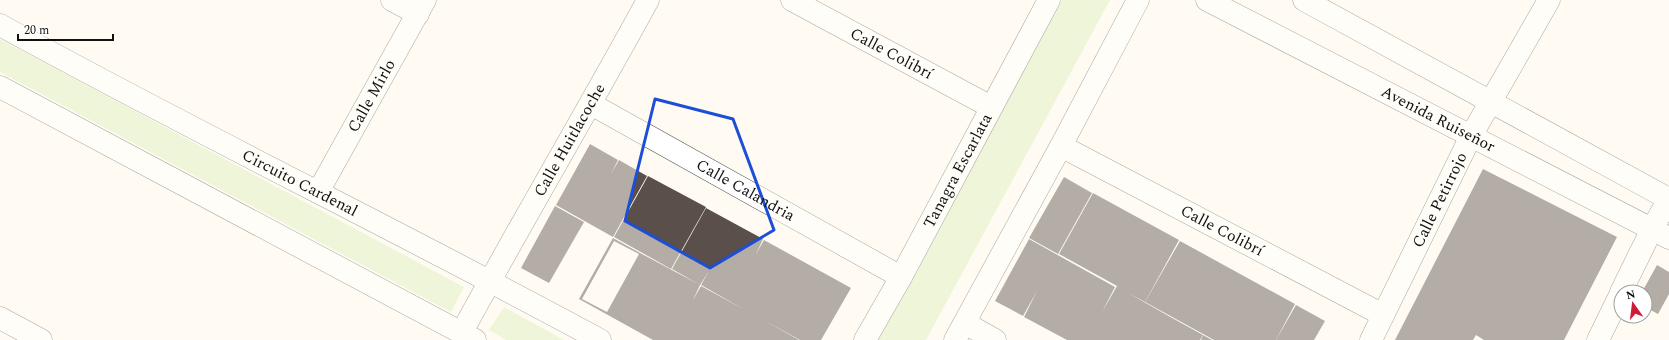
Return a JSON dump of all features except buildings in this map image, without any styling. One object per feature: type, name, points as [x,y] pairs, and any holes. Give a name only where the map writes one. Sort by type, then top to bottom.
[{"type":"street","points":[[392,0],[422,7]]},
{"type":"street","name":"Calle Huitlacoche","points":[[468,336],[490,280],[591,104],[648,0]]},
{"type":"street","name":"Calle Colibrí","points":[[792,0],[991,107]]},
{"type":"street","name":"Tanagra Escarlata","points":[[865,340],[901,277],[1049,0]]},
{"type":"street","points":[[995,340],[960,331],[1061,146],[1138,0]]},
{"type":"street","name":"Avenida Ruiseñor","points":[[1207,0],[1660,234]]},
{"type":"street","points":[[1304,0],[1490,103],[1669,199],[1660,234],[1626,284]]},
{"type":"street","name":"Calle Petirrojo","points":[[1371,340],[1471,136],[1549,0]]},
{"type":"street","name":"Calle Mirlo","points":[[318,192],[422,7]]},
{"type":"street","name":"Circuito Cardenal","points":[[0,25],[97,78],[490,280],[600,340]]},
{"type":"street","points":[[0,87],[468,336]]},
{"type":"street","name":"Calle Calandria","points":[[591,104],[901,277]]},
{"type":"street","name":"Calle Colibrí","points":[[1061,146],[1383,315]]},
{"type":"street","points":[[1598,340],[1613,309]]},
{"type":"street","points":[[0,318],[41,340]]},
{"type":"highlighted area","points":[[655,99],[733,119],[774,230],[710,268],[625,221]]},
{"type":"green space","points":[[1062,0],[1110,0],[926,340],[878,340]]},
{"type":"green space","points":[[0,39],[464,287],[451,312],[0,72]]},
{"type":"green space","points":[[504,307],[564,340],[506,340],[489,330]]}]
